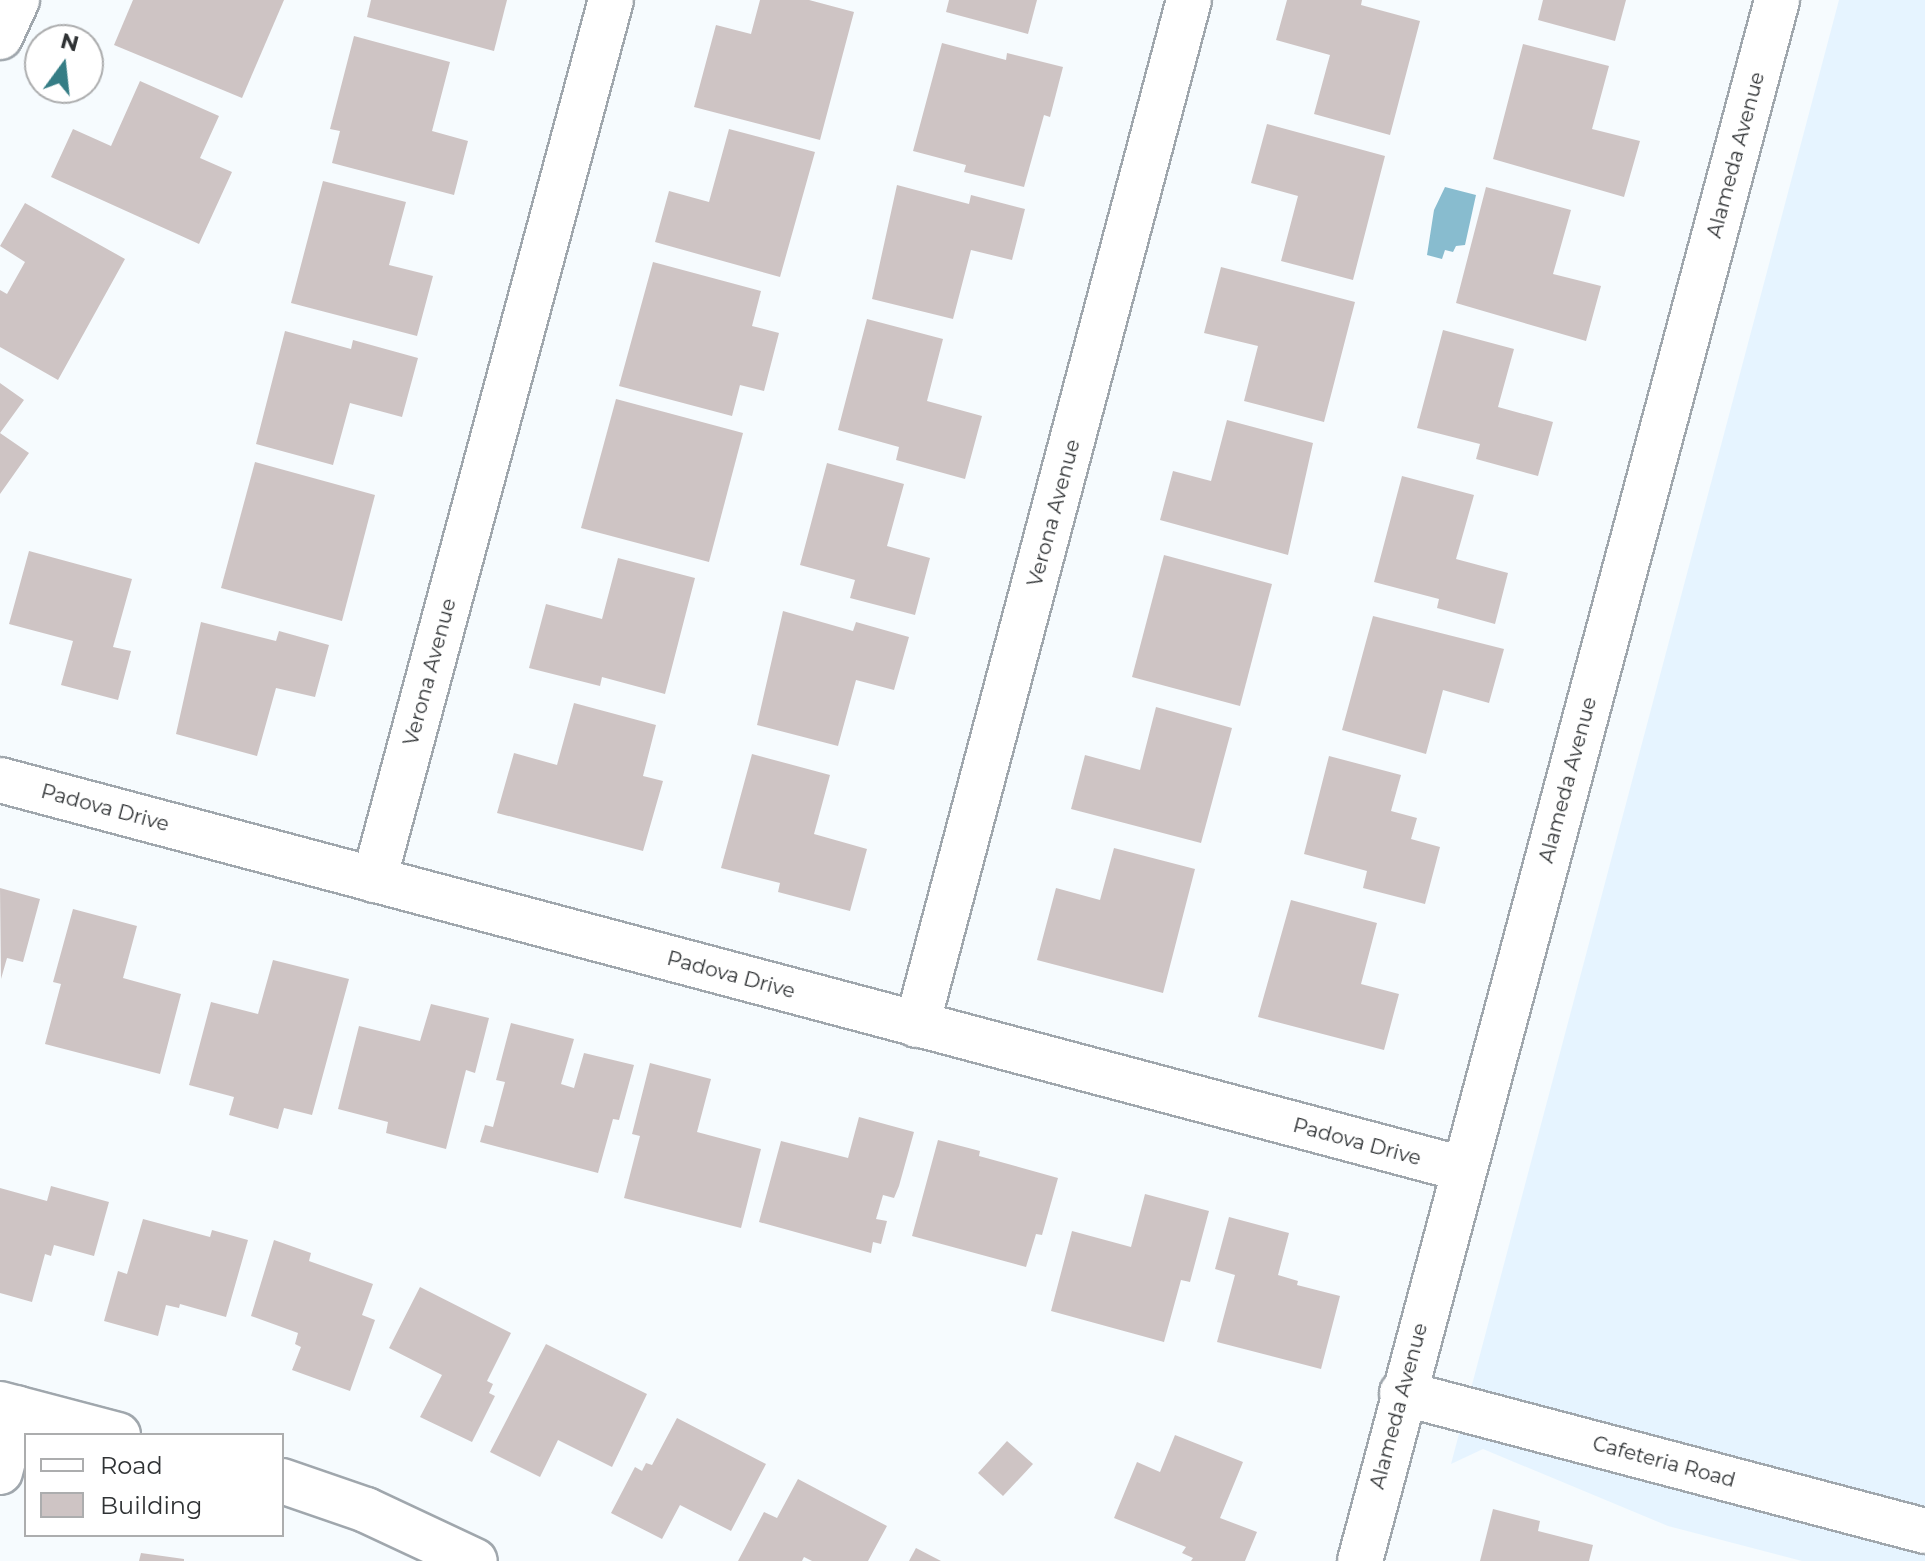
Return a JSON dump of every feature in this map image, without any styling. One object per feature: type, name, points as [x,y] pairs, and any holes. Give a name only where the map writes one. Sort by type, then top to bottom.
[{"type":"street","points":[[0,37],[17,0]]},
{"type":"street","name":"Verona Avenue","points":[[374,880],[611,0]]},
{"type":"street","name":"Verona Avenue","points":[[917,1025],[1189,0]]},
{"type":"street","name":"Alameda Avenue","points":[[1360,1561],[1402,1393],[1777,0]]},
{"type":"street","name":"Padova Drive","points":[[0,780],[1463,1169]]},
{"type":"street","name":"Cafeteria Road","points":[[1402,1393],[1925,1531]]},
{"type":"street","points":[[0,1472],[8,1406],[110,1433]]},
{"type":"street","points":[[284,1482],[366,1510],[475,1561]]},
{"type":"shaded area","points":[[1839,0],[1925,0],[1925,1561],[1802,1561],[1668,1526],[1483,1449],[1451,1464]]},
{"type":"water","points":[[1445,187],[1476,195],[1465,245],[1456,246],[1453,252],[1445,250],[1442,259],[1427,255],[1434,210]]},
{"type":"building","points":[[133,0],[284,0],[242,98],[114,45]]},
{"type":"building","points":[[371,0],[507,0],[494,51],[367,17]]},
{"type":"building","points":[[760,0],[809,0],[854,12],[820,140],[694,107],[716,25],[751,34]]},
{"type":"building","points":[[949,0],[1037,0],[1028,34],[946,12]]},
{"type":"building","points":[[1287,0],[1362,0],[1361,5],[1420,21],[1390,135],[1314,114],[1330,55],[1276,40]]},
{"type":"building","points":[[1543,0],[1626,0],[1615,41],[1538,20]]},
{"type":"building","points":[[354,36],[450,62],[432,131],[468,141],[454,195],[332,163],[340,131],[330,129]]},
{"type":"building","points":[[942,43],[1006,60],[1007,53],[1063,67],[1050,117],[1044,115],[1024,187],[964,172],[966,165],[913,151]]},
{"type":"building","points":[[1523,44],[1609,66],[1592,129],[1640,141],[1624,197],[1493,159]]},
{"type":"building","points":[[140,81],[219,116],[200,158],[232,172],[199,244],[51,177],[73,129],[111,146]]},
{"type":"building","points":[[1267,124],[1385,156],[1353,280],[1281,261],[1298,196],[1251,183]]},
{"type":"building","points":[[729,129],[815,152],[780,277],[655,242],[669,191],[709,202]]},
{"type":"building","points":[[323,181],[406,202],[389,265],[433,276],[417,336],[291,303]]},
{"type":"building","points":[[897,185],[969,204],[971,195],[1025,209],[1012,260],[971,250],[953,319],[872,299]]},
{"type":"building","points":[[1486,187],[1571,210],[1553,274],[1601,286],[1586,341],[1456,303]]},
{"type":"building","points":[[25,203],[125,259],[58,380],[0,347],[0,290],[7,294],[25,262],[0,246]]},
{"type":"building","points":[[653,262],[761,291],[752,326],[779,333],[764,391],[740,385],[732,416],[619,386]]},
{"type":"building","points":[[1221,267],[1355,302],[1324,422],[1244,401],[1258,346],[1204,333]]},
{"type":"building","points":[[867,319],[943,339],[927,401],[982,416],[965,479],[896,460],[899,447],[838,430]]},
{"type":"building","points":[[1443,330],[1514,349],[1498,407],[1553,422],[1538,476],[1476,459],[1480,444],[1417,428]]},
{"type":"building","points":[[285,331],[351,349],[353,340],[418,358],[402,417],[350,403],[333,465],[256,444]]},
{"type":"building","points":[[0,383],[24,400],[0,433]]},
{"type":"building","points":[[616,399],[743,433],[709,562],[581,528]]},
{"type":"building","points":[[1227,420],[1313,443],[1288,555],[1160,520],[1173,471],[1211,481]]},
{"type":"building","points":[[0,433],[29,453],[0,494]]},
{"type":"building","points":[[255,462],[375,495],[342,621],[221,588]]},
{"type":"building","points":[[827,463],[904,484],[887,546],[930,558],[915,615],[850,598],[855,580],[800,565]]},
{"type":"building","points":[[1402,476],[1474,495],[1456,559],[1508,573],[1495,624],[1437,608],[1439,599],[1374,582]]},
{"type":"building","points":[[29,551],[132,579],[113,647],[131,651],[118,700],[61,685],[73,641],[9,624]]},
{"type":"building","points":[[1164,555],[1272,584],[1240,706],[1132,677]]},
{"type":"building","points":[[618,558],[695,578],[665,694],[602,677],[600,686],[529,668],[546,604],[602,619]]},
{"type":"building","points":[[783,611],[853,631],[856,622],[909,637],[894,690],[856,680],[838,746],[757,725]]},
{"type":"building","points":[[1373,616],[1504,649],[1489,703],[1443,690],[1426,754],[1342,730]]},
{"type":"building","points":[[201,622],[276,641],[279,631],[329,645],[315,697],[276,688],[257,756],[176,734]]},
{"type":"building","points":[[574,703],[656,725],[643,776],[663,781],[643,851],[497,813],[514,753],[557,765]]},
{"type":"building","points":[[1156,707],[1232,728],[1201,843],[1071,809],[1085,755],[1140,770]]},
{"type":"building","points":[[752,754],[830,775],[814,834],[867,849],[850,911],[778,892],[780,883],[721,868]]},
{"type":"building","points":[[1329,756],[1401,775],[1391,811],[1417,818],[1411,839],[1440,847],[1425,904],[1363,888],[1367,871],[1304,854]]},
{"type":"building","points":[[1114,848],[1195,869],[1163,993],[1037,960],[1056,888],[1100,900]]},
{"type":"building","points":[[0,888],[40,899],[23,962],[7,958],[1,979]]},
{"type":"building","points":[[1291,900],[1377,923],[1361,984],[1399,994],[1384,1050],[1258,1017]]},
{"type":"building","points":[[73,909],[137,926],[123,978],[181,994],[160,1074],[45,1044],[61,984],[53,982]]},
{"type":"building","points":[[273,960],[349,979],[312,1115],[284,1108],[278,1129],[229,1115],[234,1097],[189,1085],[211,1002],[258,1014]]},
{"type":"building","points":[[431,1004],[489,1018],[475,1073],[466,1070],[446,1149],[386,1133],[388,1122],[338,1109],[359,1026],[420,1041]]},
{"type":"building","points":[[511,1023],[574,1039],[561,1084],[574,1088],[584,1053],[634,1065],[619,1120],[613,1119],[598,1173],[480,1142],[485,1125],[493,1127],[505,1082],[496,1080]]},
{"type":"building","points":[[650,1063],[711,1079],[697,1132],[761,1149],[741,1228],[624,1198],[640,1136],[632,1134]]},
{"type":"building","points":[[859,1117],[914,1132],[894,1198],[883,1195],[876,1219],[887,1221],[881,1244],[873,1242],[871,1253],[759,1222],[781,1141],[848,1158]]},
{"type":"building","points":[[938,1140],[980,1151],[979,1156],[1058,1178],[1042,1235],[1036,1234],[1026,1267],[912,1236]]},
{"type":"building","points":[[51,1186],[109,1202],[94,1256],[54,1245],[51,1256],[45,1254],[32,1302],[0,1293],[0,1188],[47,1201]]},
{"type":"building","points":[[1145,1194],[1209,1211],[1190,1282],[1181,1280],[1164,1342],[1051,1311],[1072,1231],[1131,1247]]},
{"type":"building","points":[[1229,1217],[1289,1233],[1278,1275],[1298,1281],[1297,1285],[1340,1296],[1321,1369],[1217,1342],[1235,1275],[1215,1269]]},
{"type":"building","points":[[143,1219],[210,1237],[212,1230],[248,1240],[226,1317],[180,1304],[179,1308],[166,1305],[158,1336],[104,1321],[118,1271],[127,1274]]},
{"type":"building","points":[[274,1240],[311,1253],[309,1261],[373,1284],[362,1315],[375,1320],[350,1391],[292,1370],[301,1347],[295,1344],[298,1333],[251,1316]]},
{"type":"building","points":[[420,1287],[511,1333],[487,1381],[493,1384],[489,1393],[495,1396],[472,1442],[420,1417],[442,1375],[389,1348]]},
{"type":"building","points":[[546,1344],[647,1394],[612,1467],[558,1440],[540,1477],[490,1452]]},
{"type":"building","points":[[677,1418],[766,1464],[731,1531],[680,1505],[662,1539],[611,1513],[635,1467],[642,1471],[646,1463],[652,1465]]},
{"type":"building","points":[[1175,1435],[1243,1462],[1220,1518],[1257,1532],[1245,1561],[1191,1561],[1193,1558],[1182,1553],[1186,1547],[1114,1518],[1137,1462],[1160,1472]]},
{"type":"building","points":[[1007,1441],[1033,1464],[1003,1496],[978,1473]]},
{"type":"building","points":[[798,1479],[887,1526],[868,1561],[812,1561],[804,1557],[802,1561],[738,1561],[764,1512],[777,1518]]},
{"type":"building","points":[[1493,1509],[1540,1521],[1538,1531],[1593,1545],[1589,1561],[1480,1561]]},
{"type":"building","points":[[916,1548],[941,1561],[909,1561]]},
{"type":"building","points":[[141,1553],[184,1559],[184,1561],[139,1561]]}]
